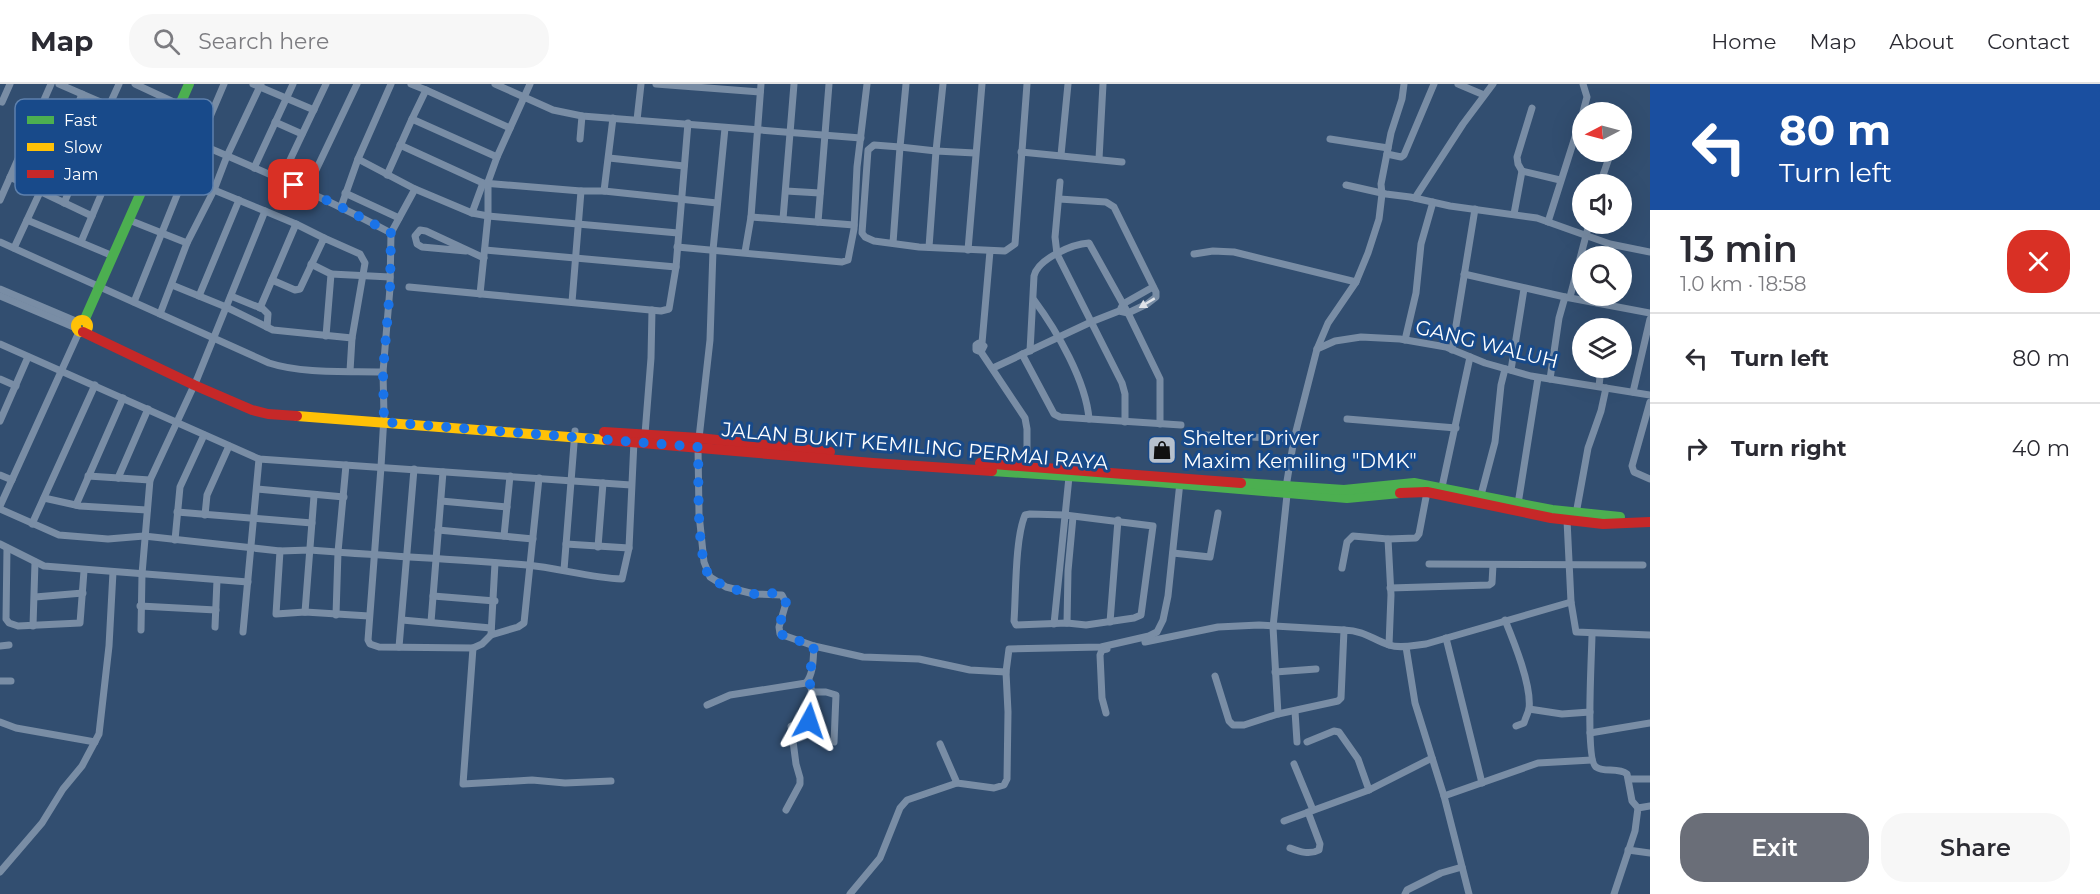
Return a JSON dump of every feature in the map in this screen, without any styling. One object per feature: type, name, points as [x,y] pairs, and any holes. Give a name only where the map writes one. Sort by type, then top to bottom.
[{"type":"street","points":[[2,102],[10,84]]},
{"type":"street","points":[[44,99],[51,84]]},
{"type":"street","points":[[58,84],[93,99]]},
{"type":"street","points":[[112,99],[119,84]]},
{"type":"street","points":[[135,84],[167,99]]},
{"type":"street","points":[[183,99],[189,84]]},
{"type":"street","points":[[213,109],[224,84]]},
{"type":"street","points":[[254,168],[292,84]]},
{"type":"street","points":[[281,179],[326,84]]},
{"type":"street","points":[[306,191],[357,84]]},
{"type":"street","points":[[341,207],[358,159],[391,84]]},
{"type":"street","points":[[411,84],[510,128]]},
{"type":"street","points":[[495,84],[554,110],[582,116],[688,123],[725,128],[789,130],[861,138]]},
{"type":"street","points":[[472,213],[530,84]]},
{"type":"street","points":[[637,120],[641,84]]},
{"type":"street","points":[[656,84],[760,88],[751,217],[745,252]]},
{"type":"street","points":[[783,219],[794,84]]},
{"type":"street","points":[[818,222],[829,84]]},
{"type":"street","points":[[677,248],[845,261],[850,255],[854,225],[857,167],[867,84]]},
{"type":"street","points":[[893,243],[906,84]]},
{"type":"street","points":[[929,247],[943,84]]},
{"type":"street","points":[[968,250],[982,84]]},
{"type":"street","points":[[975,153],[872,146],[868,150],[862,234],[874,241],[968,250],[1005,251],[1015,244],[1027,84]]},
{"type":"street","points":[[1061,155],[1068,84]]},
{"type":"street","points":[[1099,159],[1103,84]]},
{"type":"street","points":[[1278,714],[1273,627],[1286,491],[1294,439],[1317,349],[1328,323],[1356,282],[1379,219],[1381,184],[1387,151],[1404,84]]},
{"type":"street","points":[[1330,139],[1387,151],[1401,157],[1404,155],[1434,84]]},
{"type":"street","points":[[1458,84],[1484,95]]},
{"type":"street","points":[[1414,198],[1493,84]]},
{"type":"street","points":[[1583,84],[1587,97],[1586,102]]},
{"type":"street","points":[[314,110],[258,85],[214,190],[360,254],[365,262],[352,338],[350,371]]},
{"type":"street","points":[[387,175],[426,90]]},
{"type":"street","points":[[80,99],[82,94]]},
{"type":"street","points":[[1514,214],[1522,171],[1517,158],[1532,108]]},
{"type":"street","points":[[580,140],[582,116]]},
{"type":"street","points":[[604,191],[613,118]]},
{"type":"street","points":[[412,119],[497,157]]},
{"type":"street","points":[[275,122],[302,134]]},
{"type":"street","points":[[409,287],[661,311],[669,309],[676,267],[688,123]]},
{"type":"street","points":[[725,128],[713,250],[710,340],[698,442],[699,514],[704,562],[710,577],[726,587],[754,594],[782,595],[786,603],[778,627],[780,634],[814,646],[863,657],[919,659],[970,670],[1006,672]]},
{"type":"street","points":[[400,145],[486,182],[717,203]]},
{"type":"street","points":[[1548,222],[1572,146]]},
{"type":"street","points":[[213,150],[281,179],[391,233]]},
{"type":"street","points":[[1022,152],[1122,162]]},
{"type":"street","points":[[609,158],[684,166]]},
{"type":"street","points":[[358,159],[415,189],[472,213],[678,233]]},
{"type":"street","points":[[0,200],[15,165]]},
{"type":"street","points":[[1522,171],[1560,180]]},
{"type":"street","points":[[10,177],[15,180]]},
{"type":"street","points":[[480,294],[488,216],[486,182]]},
{"type":"street","points":[[1060,182],[1055,237],[1057,254],[1122,383],[1125,394],[1125,422]]},
{"type":"street","points":[[1346,185],[1382,194],[1537,218],[1610,244],[1650,252]]},
{"type":"street","points":[[415,189],[391,233],[383,372],[384,419],[369,616],[368,640],[370,644],[379,647],[430,648],[473,648],[482,644],[491,632],[495,601],[495,563]]},
{"type":"street","points":[[572,302],[580,191]]},
{"type":"street","points":[[786,191],[820,193]]},
{"type":"street","points":[[345,193],[399,218]]},
{"type":"street","points":[[14,248],[39,195]]},
{"type":"street","points":[[47,195],[92,216]]},
{"type":"street","points":[[64,203],[68,195]]},
{"type":"street","points":[[81,242],[101,195]]},
{"type":"street","points":[[140,195],[0,508],[32,524],[59,535],[108,539],[144,536],[280,550],[435,558],[530,566],[622,579],[629,549],[634,441]]},
{"type":"street","points":[[134,302],[177,195]]},
{"type":"street","points":[[160,314],[188,243],[212,195]]},
{"type":"street","points":[[1059,199],[1106,202],[1114,207],[1157,295],[1154,300],[1128,313]]},
{"type":"street","points":[[199,296],[239,200]]},
{"type":"street","points":[[1405,340],[1416,293],[1421,244],[1433,202]]},
{"type":"street","points":[[1452,350],[1475,209]]},
{"type":"street","points":[[141,630],[144,536],[150,480],[195,382],[265,211]]},
{"type":"street","points":[[751,217],[854,225]]},
{"type":"street","points":[[27,220],[114,256]]},
{"type":"street","points":[[129,220],[188,243]]},
{"type":"street","points":[[260,308],[296,224]]},
{"type":"street","points":[[466,251],[443,238],[422,230],[418,231],[415,236],[417,244],[422,247],[485,254],[576,258],[676,267]]},
{"type":"street","points":[[1550,379],[1559,318],[1587,236]]},
{"type":"street","points":[[272,280],[298,290],[324,238]]},
{"type":"street","points":[[0,242],[280,366],[383,372]]},
{"type":"street","points":[[1030,351],[1036,270],[1040,264],[1057,254],[1089,243],[1121,307],[1128,313],[1160,379],[1160,424]]},
{"type":"street","points":[[990,251],[982,343],[975,346],[993,368],[1025,418],[1028,429],[1027,470]]},
{"type":"street","points":[[1194,254],[1213,251],[1234,252],[1356,282]]},
{"type":"street","points":[[311,264],[331,274],[390,278]]},
{"type":"street","points":[[326,336],[331,274]]},
{"type":"street","points":[[1464,274],[1524,289],[1650,313]]},
{"type":"street","points":[[172,285],[226,307],[273,330],[292,334],[352,338]]},
{"type":"street","points":[[993,368],[1121,307],[1153,287]]},
{"type":"street","points":[[0,289],[81,327]]},
{"type":"street","points":[[1481,495],[1495,442],[1501,385],[1508,369],[1524,289]]},
{"type":"street","points":[[0,296],[81,327]]},
{"type":"street","points":[[231,296],[260,308],[268,314],[267,327]]},
{"type":"street","points":[[1034,300],[1058,338],[1082,385],[1088,402],[1089,419]]},
{"type":"street","points":[[645,434],[652,310]]},
{"type":"street","points":[[1633,392],[1650,319]]},
{"type":"street","name":"JALAN BUKIT KEMILING PERMAI RAYA","points":[[81,327],[195,382],[268,408],[517,428],[634,441],[698,442],[1286,491],[1428,492],[1571,517],[1650,516]]},
{"type":"street","name":"GANG WALUH","points":[[1317,349],[1335,341],[1361,337],[1405,340],[1452,350],[1538,378],[1650,394]]},
{"type":"street","points":[[0,344],[259,459],[631,485]]},
{"type":"street","points":[[1022,354],[1054,414],[1060,417],[1181,425]]},
{"type":"street","points":[[0,421],[2,409],[16,386],[28,357]]},
{"type":"street","points":[[1442,487],[1470,357]]},
{"type":"street","points":[[1518,504],[1538,378]]},
{"type":"street","points":[[1602,378],[1601,411],[1588,448],[1571,517],[1569,563],[1571,602],[1576,632],[1650,635]]},
{"type":"street","points":[[0,379],[16,386]]},
{"type":"street","points":[[32,524],[94,385]]},
{"type":"street","points":[[76,505],[123,398]]},
{"type":"street","points":[[1650,402],[1632,466],[1634,472],[1650,479]]},
{"type":"street","points":[[118,478],[148,409]]},
{"type":"street","points":[[1347,419],[1456,428]]},
{"type":"street","points":[[564,570],[575,434]]},
{"type":"street","name":"JALAN BUKIT KEMILING PERMAI RAYA","points":[[575,434],[645,434],[698,442]]},
{"type":"street","points":[[175,540],[180,487],[204,435]]},
{"type":"street","points":[[1206,435],[1294,439]]},
{"type":"street","points":[[205,515],[207,495],[228,446]]},
{"type":"street","points":[[243,632],[259,459]]},
{"type":"street","points":[[336,615],[338,552],[346,465]]},
{"type":"street","points":[[399,647],[414,470]]},
{"type":"street","name":"JALAN BUKIT KEMILING PERMAI RAYA","points":[[1027,470],[1070,477],[1180,481]]},
{"type":"street","points":[[430,622],[443,472]]},
{"type":"street","points":[[0,475],[12,480]]},
{"type":"street","points":[[88,476],[150,480]]},
{"type":"street","points":[[504,536],[510,476]]},
{"type":"street","points":[[1067,623],[1070,477]]},
{"type":"street","points":[[402,620],[491,632],[518,627],[524,623],[538,478]]},
{"type":"street","points":[[850,894],[880,858],[900,808],[907,800],[957,783],[994,788],[1004,785],[1007,779],[1006,672],[1008,651],[1011,648],[1101,647],[1155,634],[1163,620],[1180,481]]},
{"type":"street","points":[[598,547],[603,483]]},
{"type":"street","name":"JALAN BUKIT KEMILING PERMAI RAYA","points":[[1378,490],[1414,483],[1481,495],[1571,517]]},
{"type":"street","points":[[257,489],[344,497]]},
{"type":"street","points":[[1342,568],[1347,542],[1353,536],[1388,539],[1416,538],[1419,534],[1428,492]]},
{"type":"street","points":[[305,612],[314,496]]},
{"type":"street","points":[[44,498],[76,505],[147,510]]},
{"type":"street","points":[[441,501],[507,507]]},
{"type":"street","points":[[177,512],[312,523]]},
{"type":"street","points":[[1173,553],[1210,557],[1218,513]]},
{"type":"street","points":[[1025,515],[1069,516],[1118,520],[1153,526],[1142,612],[1134,618],[1086,625],[1067,623],[1017,626],[1014,622],[1020,540],[1025,515]]},
{"type":"street","points":[[1054,624],[1058,571],[1069,516]]},
{"type":"street","name":"JALAN BUKIT KEMILING PERMAI RAYA","points":[[1589,518],[1612,524],[1650,522]]},
{"type":"street","points":[[1110,622],[1118,520]]},
{"type":"street","points":[[438,530],[533,539]]},
{"type":"street","points":[[1388,539],[1389,645]]},
{"type":"street","points":[[566,544],[629,549]]},
{"type":"street","points":[[84,571],[80,622],[18,626],[9,623],[6,619],[3,546],[44,566],[84,571],[249,582]]},
{"type":"street","points":[[280,550],[276,614],[305,612],[369,616]]},
{"type":"street","points":[[33,626],[35,562]]},
{"type":"street","points":[[1429,564],[1643,565]]},
{"type":"street","points":[[1390,588],[1489,585],[1492,583],[1493,565]]},
{"type":"street","points":[[1058,571],[1068,571]]},
{"type":"street","points":[[0,872],[42,823],[63,789],[82,766],[99,734],[109,646],[113,572]]},
{"type":"street","points":[[215,627],[217,580]]},
{"type":"street","points":[[35,597],[82,593]]},
{"type":"street","points":[[433,596],[495,601]]},
{"type":"street","points":[[1106,714],[1102,698],[1100,662],[1102,650],[1218,627],[1259,626],[1360,630],[1389,645],[1406,647],[1426,644],[1571,602]]},
{"type":"street","points":[[141,606],[216,610]]},
{"type":"street","points":[[1505,620],[1517,650],[1528,694],[1529,709],[1524,723],[1516,726]]},
{"type":"street","points":[[1215,676],[1229,721],[1233,724],[1244,725],[1278,714],[1338,701],[1341,698],[1344,630]]},
{"type":"street","points":[[1593,634],[1590,712],[1592,760],[1595,767],[1624,771],[1629,779],[1632,801],[1638,808],[1635,831],[1614,894]]},
{"type":"street","points":[[1446,638],[1482,783]]},
{"type":"street","points":[[0,646],[9,645]]},
{"type":"street","points":[[786,810],[800,784],[801,778],[796,764],[791,726],[809,721],[812,692],[809,680],[814,646]]},
{"type":"street","points":[[1406,647],[1415,703],[1444,796],[1469,894]]},
{"type":"street","points":[[473,648],[463,784],[532,780],[565,783],[611,781]]},
{"type":"street","points":[[1275,672],[1316,669]]},
{"type":"street","points":[[707,705],[730,695],[804,684],[809,680]]},
{"type":"street","points":[[0,681],[11,681]]},
{"type":"street","points":[[812,692],[836,695],[834,742]]},
{"type":"street","points":[[1529,709],[1562,714],[1590,712]]},
{"type":"street","points":[[1295,711],[1297,742]]},
{"type":"street","points":[[0,722],[28,730],[95,742]]},
{"type":"street","points":[[1590,733],[1650,723]]},
{"type":"street","points":[[1307,742],[1334,731],[1339,732],[1358,759],[1369,790]]},
{"type":"street","points":[[940,744],[957,783]]},
{"type":"street","points":[[1284,821],[1369,790],[1432,758]]},
{"type":"street","points":[[1444,796],[1538,764],[1592,760]]},
{"type":"street","points":[[1290,848],[1302,853],[1315,852],[1319,850],[1320,844],[1294,764]]},
{"type":"street","points":[[1629,779],[1650,778]]},
{"type":"street","points":[[1638,808],[1650,806]]},
{"type":"street","points":[[1628,850],[1650,853]]},
{"type":"street","points":[[1405,894],[1407,890],[1441,873],[1462,867]]},
{"type":"traffic: fast","points":[[182,99],[189,84]]},
{"type":"traffic: fast","points":[[84,321],[140,195]]},
{"type":"traffic: fast","points":[[992,471],[1347,498],[1400,493]]},
{"type":"traffic: fast","points":[[1241,483],[1344,490],[1414,483],[1552,510],[1620,517]]},
{"type":"traffic: slow","points":[[84,320],[88,326],[84,332],[80,332],[76,324],[84,320]]},
{"type":"traffic: slow","points":[[297,416],[607,440]]},
{"type":"traffic: jam","points":[[83,332],[252,410],[268,414],[297,416]]},
{"type":"traffic: jam","points":[[604,432],[699,438],[830,452]]},
{"type":"traffic: jam","points":[[607,440],[992,471]]},
{"type":"traffic: jam","points":[[980,463],[1241,483]]},
{"type":"traffic: jam","points":[[1400,493],[1427,492],[1551,518],[1603,524],[1650,522]]},
{"type":"place","name":"Shelter Driver Maxim Kemiling \"DMK\"","points":[[1162,450]]},
{"type":"route","points":[[294,185],[391,233],[390,288],[383,372],[384,422],[698,447],[699,514],[704,562],[710,577],[726,587],[754,594],[782,595],[786,603],[778,627],[780,634],[814,646],[809,680],[812,692],[809,721]]}]
